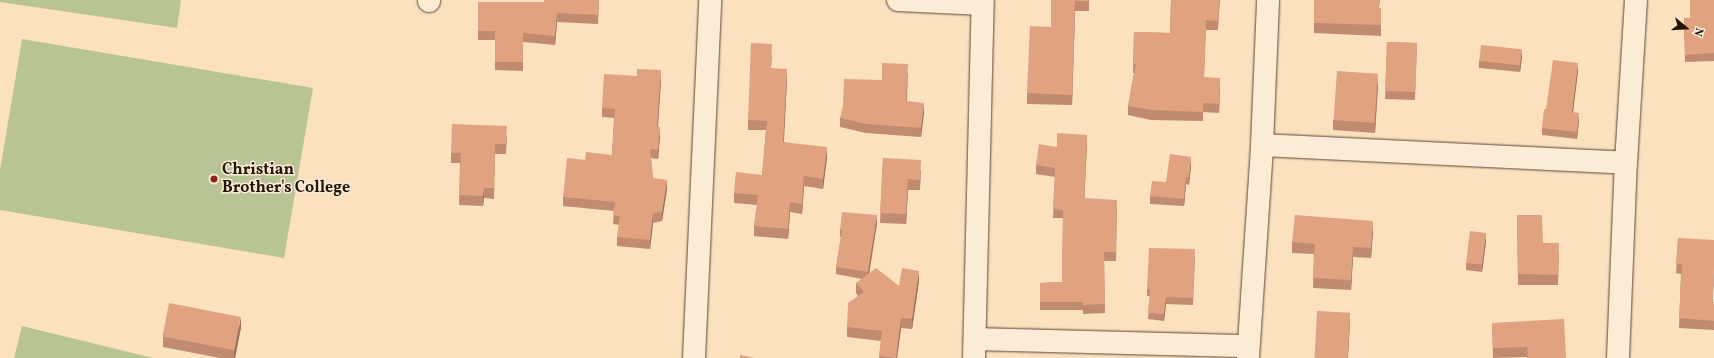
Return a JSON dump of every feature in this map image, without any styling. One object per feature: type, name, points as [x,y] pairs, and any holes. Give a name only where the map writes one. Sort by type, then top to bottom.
[{"type":"street","points":[[694,358],[710,0]]},
{"type":"street","points":[[898,0],[982,2],[974,349],[1248,352],[1262,145],[1268,0]]},
{"type":"street","points":[[1618,358],[1626,163],[1636,0]]},
{"type":"street","points":[[1262,145],[1626,163]]},
{"type":"green space","points":[[0,0],[181,0],[177,28],[0,2]]},
{"type":"green space","points":[[22,39],[313,88],[284,258],[0,210],[0,170]]},
{"type":"green space","points":[[22,326],[153,358],[14,358]]},
{"type":"building","points":[[544,0],[599,0],[598,15],[557,13],[555,36],[523,33],[523,62],[495,62],[495,31],[478,31],[478,2],[544,2]]},
{"type":"building","points":[[1051,0],[1089,0],[1075,1],[1072,95],[1027,93],[1030,26],[1051,27]]},
{"type":"building","points":[[1171,0],[1219,0],[1218,21],[1206,20],[1204,77],[1220,78],[1219,104],[1203,103],[1203,112],[1151,110],[1128,106],[1136,64],[1133,64],[1134,32],[1170,33]]},
{"type":"building","points":[[1314,0],[1379,0],[1379,8],[1381,8],[1381,25],[1314,23]]},
{"type":"building","points":[[1690,0],[1714,0],[1714,53],[1685,55],[1684,18],[1690,18]]},
{"type":"building","points":[[1387,42],[1417,43],[1415,92],[1385,91]]},
{"type":"building","points":[[751,43],[772,44],[771,68],[787,69],[783,142],[827,147],[823,179],[804,176],[802,204],[790,202],[788,229],[754,226],[758,195],[734,193],[736,172],[762,175],[767,121],[748,120]]},
{"type":"building","points":[[1481,45],[1522,49],[1520,65],[1479,61]]},
{"type":"building","points":[[1553,60],[1578,63],[1572,112],[1579,113],[1577,132],[1542,128]]},
{"type":"building","points":[[882,63],[908,64],[906,101],[924,103],[921,128],[866,124],[840,118],[843,105],[844,79],[882,80]]},
{"type":"building","points":[[637,69],[661,70],[657,127],[660,127],[658,150],[650,149],[653,178],[667,180],[662,212],[653,213],[650,240],[617,237],[620,216],[613,215],[615,202],[563,197],[567,158],[585,160],[586,152],[612,155],[615,109],[602,108],[604,74],[637,76]]},
{"type":"building","points":[[1337,71],[1378,74],[1374,123],[1334,120]]},
{"type":"building","points":[[452,124],[507,126],[506,144],[495,144],[494,188],[484,188],[483,196],[459,195],[461,153],[451,153]]},
{"type":"building","points":[[1057,133],[1087,135],[1084,198],[1117,200],[1116,252],[1104,252],[1105,304],[1083,305],[1083,302],[1040,302],[1040,283],[1062,282],[1063,210],[1053,209],[1055,168],[1036,165],[1039,144],[1057,147]]},
{"type":"building","points":[[1170,154],[1191,157],[1189,177],[1186,177],[1184,199],[1150,196],[1152,181],[1166,182]]},
{"type":"building","points":[[883,158],[921,160],[920,180],[908,179],[906,214],[880,213]]},
{"type":"building","points":[[842,212],[877,215],[868,272],[836,267],[842,230],[840,230]]},
{"type":"building","points":[[1295,215],[1373,221],[1371,248],[1353,247],[1351,280],[1313,278],[1315,244],[1292,242]]},
{"type":"building","points":[[1517,215],[1542,215],[1543,243],[1559,243],[1558,275],[1518,274]]},
{"type":"building","points":[[1470,231],[1486,233],[1482,265],[1466,263]]},
{"type":"building","points":[[1678,238],[1714,240],[1712,302],[1714,302],[1714,321],[1679,318],[1682,264],[1676,264]]},
{"type":"building","points":[[1149,248],[1195,249],[1193,298],[1166,297],[1164,314],[1148,313],[1150,289],[1147,289]]},
{"type":"building","points":[[876,268],[899,286],[902,268],[919,271],[912,319],[901,318],[896,358],[879,356],[882,331],[847,327],[848,303],[864,292],[856,283]]},
{"type":"building","points":[[169,303],[241,317],[234,350],[163,336]]},
{"type":"building","points":[[1317,311],[1350,313],[1348,358],[1315,358]]},
{"type":"building","points":[[1564,319],[1566,358],[1528,358],[1527,347],[1493,348],[1492,323]]},
{"type":"building","points":[[740,355],[754,358],[740,358]]},
{"type":"place","name":"Christian Brother's College","points":[[214,179]]}]
